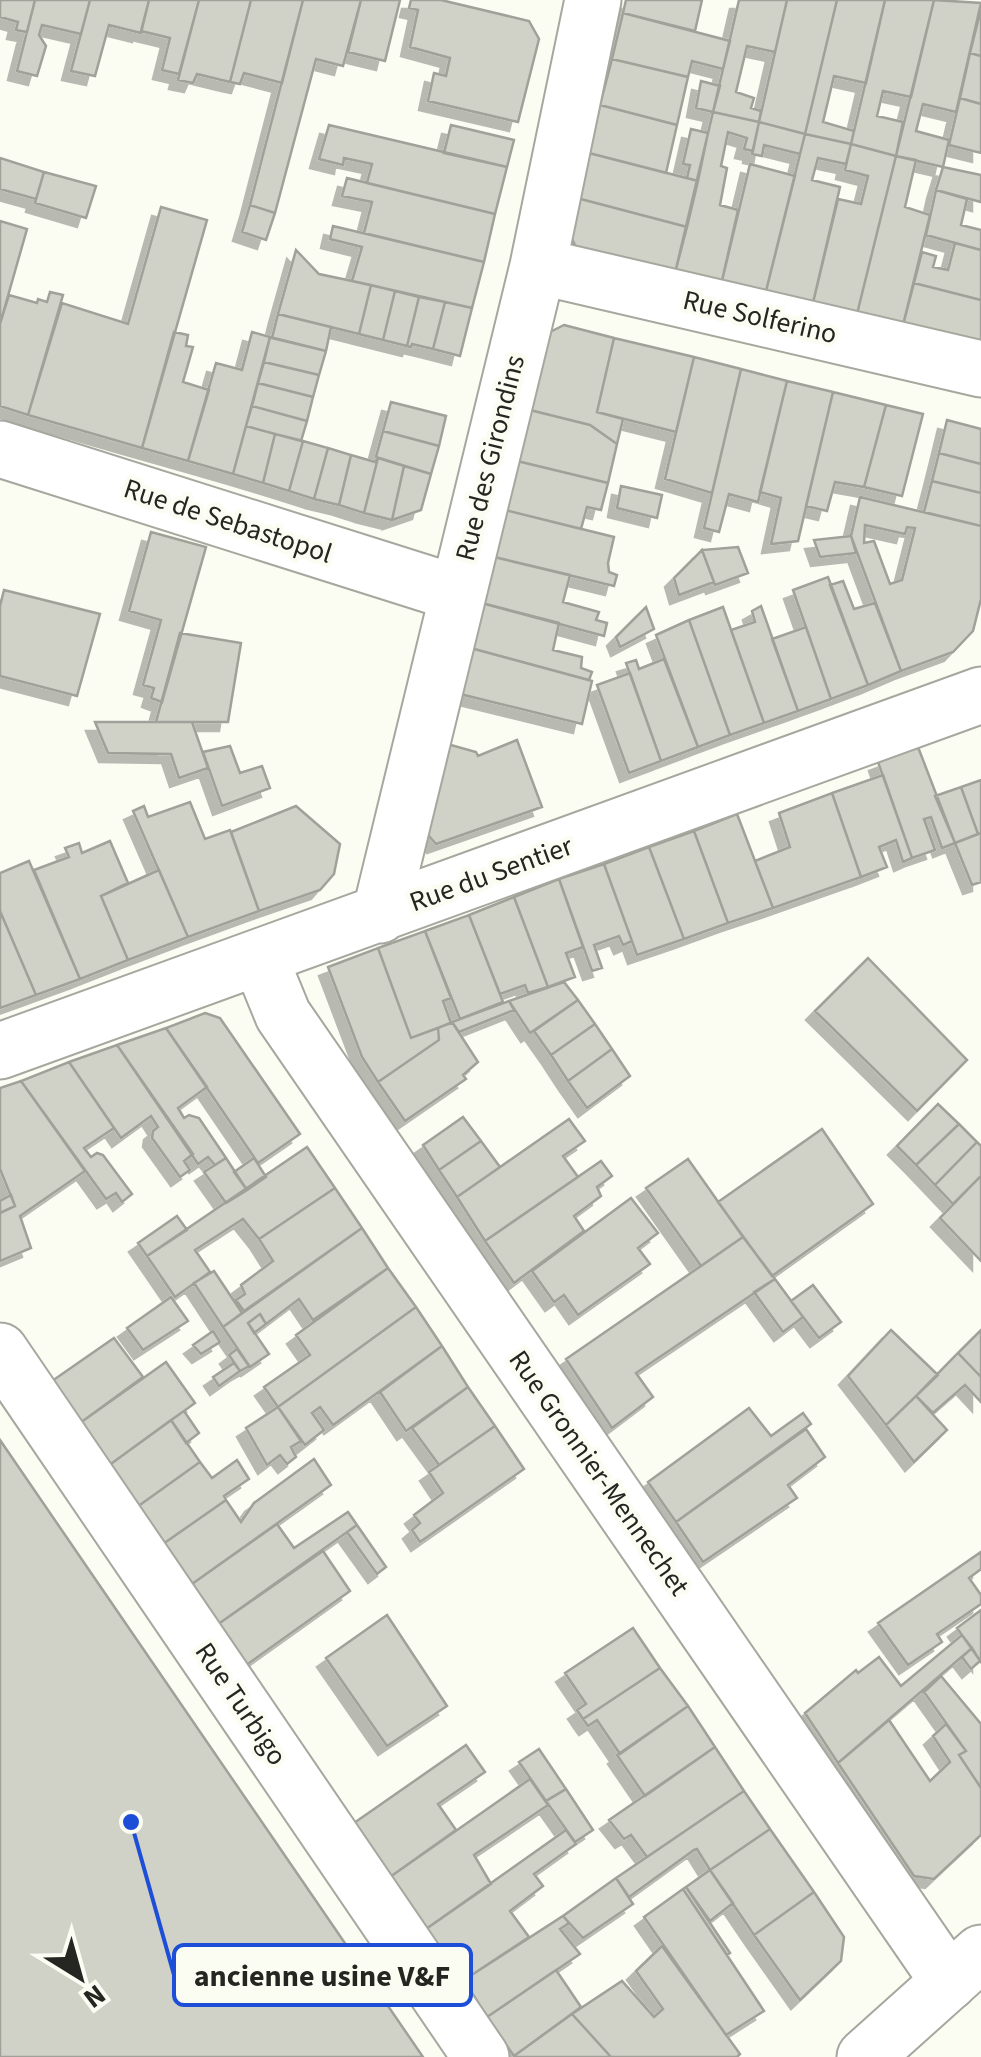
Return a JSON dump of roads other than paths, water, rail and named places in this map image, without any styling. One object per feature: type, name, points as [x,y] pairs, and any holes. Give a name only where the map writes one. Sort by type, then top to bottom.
[{"type":"street","name":"Rue des Girondins","points":[[380,914],[538,266],[593,0]]},
{"type":"street","name":"Rue Solferino","points":[[538,266],[981,368]]},
{"type":"street","name":"Rue de Sebastopol","points":[[0,449],[456,593]]},
{"type":"street","name":"Rue du Sentier","points":[[0,1051],[981,694]]},
{"type":"street","name":"Rue Gronnier-Mennechet","points":[[260,959],[284,1015],[965,1967]]},
{"type":"street","name":"Rue Turbigo","points":[[0,1351],[481,2057]]},
{"type":"street","points":[[865,2057],[965,1967]]},
{"type":"place","name":"ancienne usine V&F","points":[[131,1822]]}]
